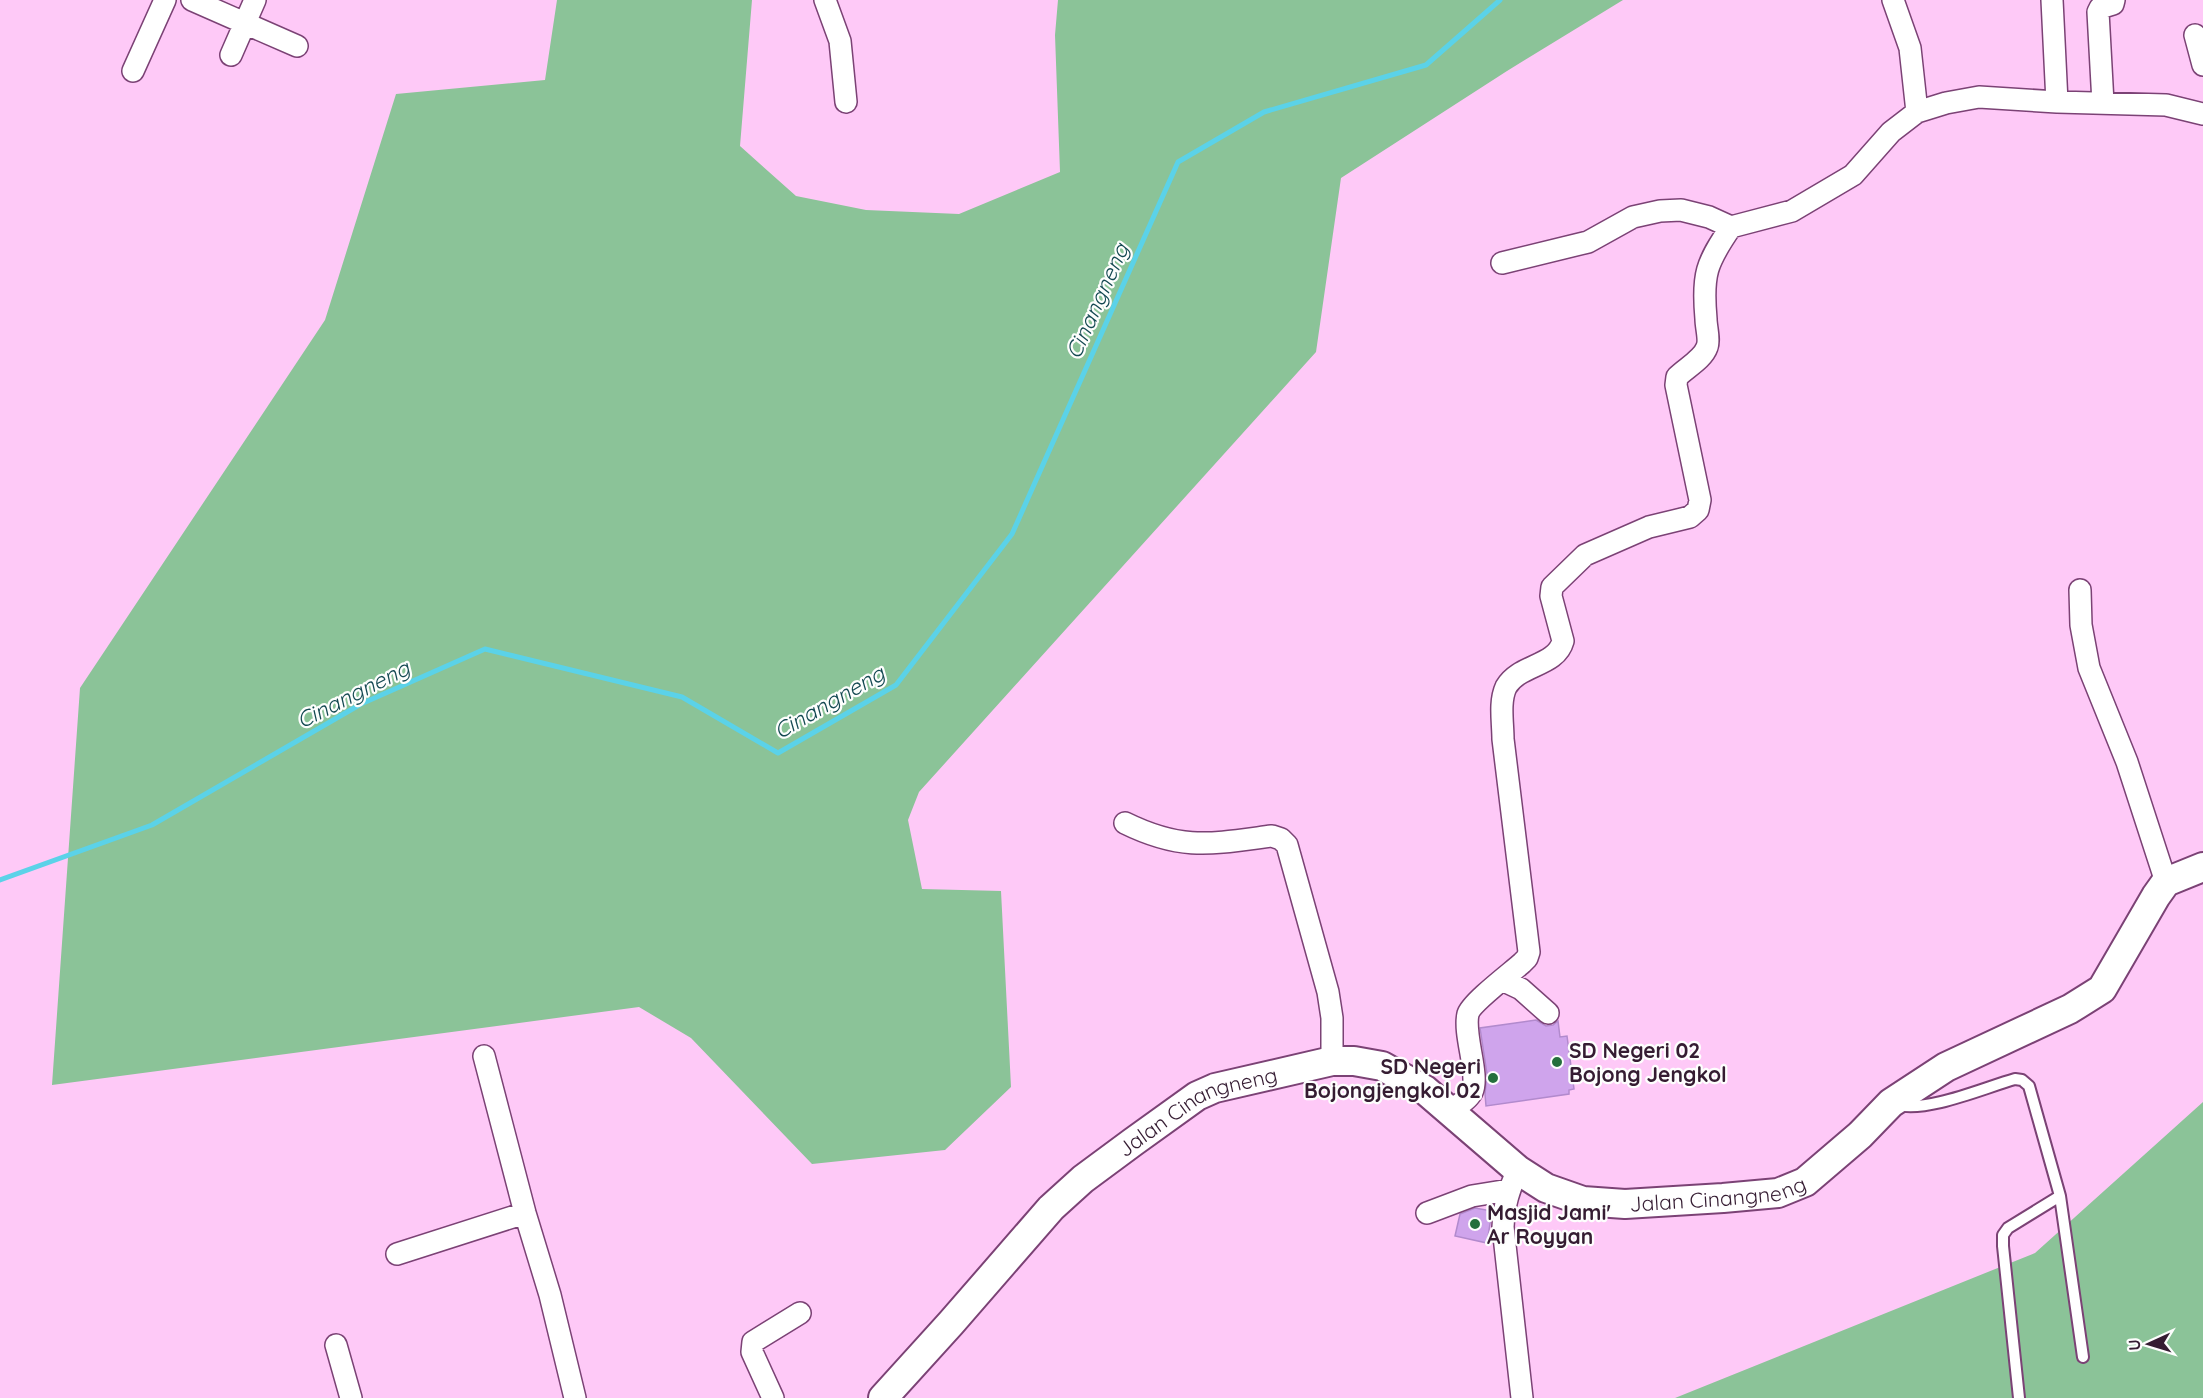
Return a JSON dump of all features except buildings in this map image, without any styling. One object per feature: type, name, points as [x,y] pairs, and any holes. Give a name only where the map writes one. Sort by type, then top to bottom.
[{"type":"street","points":[[133,71],[165,0]]},
{"type":"street","points":[[192,0],[297,46]]},
{"type":"street","points":[[231,56],[255,0]]},
{"type":"street","points":[[825,0],[840,41],[846,102]]},
{"type":"street","points":[[1893,0],[1910,48],[1917,112]]},
{"type":"street","points":[[2052,0],[2057,102]]},
{"type":"street","points":[[2103,103],[2098,12],[2100,8],[2113,4],[2114,0]]},
{"type":"street","points":[[2195,35],[2203,65]]},
{"type":"street","points":[[1502,263],[1587,242],[1633,217],[1660,211],[1681,210],[1731,227],[1792,211],[1853,176],[1891,132],[1917,112],[1946,103],[1979,97],[2166,105],[2203,114]]},
{"type":"street","points":[[1451,1110],[1468,1098],[1474,1085],[1467,1029],[1468,1013],[1527,958],[1529,952],[1503,739],[1502,706],[1506,688],[1515,676],[1553,657],[1561,648],[1563,641],[1551,596],[1552,587],[1585,555],[1649,527],[1690,517],[1698,510],[1700,500],[1676,385],[1677,377],[1702,355],[1708,346],[1704,292],[1706,273],[1713,253],[1731,227]]},
{"type":"street","points":[[2080,590],[2081,625],[2089,668],[2127,762],[2166,882],[2203,867]]},
{"type":"street","points":[[1125,823],[1150,835],[1192,844],[1272,836],[1281,838],[1287,845],[1328,992],[1332,1018],[1332,1060]]},
{"type":"street","name":"Jalan Cinangneng","points":[[883,1398],[1052,1208],[1083,1179],[1197,1096],[1235,1082],[1332,1060],[1354,1061],[1382,1066],[1425,1090],[1451,1110],[1488,1146],[1514,1180],[1583,1201],[1603,1204],[1666,1202],[1778,1193],[1805,1182],[1860,1136],[1891,1103],[1946,1067],[2070,1009],[2102,989],[2166,882]]},
{"type":"street","points":[[1502,980],[1521,989],[1548,1013]]},
{"type":"street","points":[[484,1056],[525,1213],[550,1295],[575,1398]]},
{"type":"street","points":[[1427,1213],[1514,1180]]},
{"type":"street","points":[[1514,1180],[1504,1209],[1503,1227],[1522,1398]]},
{"type":"street","points":[[397,1254],[525,1213]]},
{"type":"street","points":[[772,1398],[752,1352],[753,1342],[800,1313]]},
{"type":"street","points":[[336,1345],[351,1398]]},
{"type":"lane","points":[[1891,1103],[1910,1107],[1928,1105],[2015,1079],[2022,1080],[2029,1086],[2060,1196],[2083,1358]]},
{"type":"lane","points":[[2019,1398],[2006,1284],[2003,1235],[2008,1228],[2060,1196]]},
{"type":"green space","points":[[557,0],[752,0],[740,146],[796,196],[866,210],[959,214],[1060,172],[1055,35],[1058,0],[1623,0],[1507,71],[1341,178],[1316,352],[919,792],[908,820],[922,889],[1001,891],[1011,1087],[945,1150],[812,1164],[691,1038],[639,1007],[52,1085],[80,688],[325,320],[396,94],[545,80]]},
{"type":"green space","points":[[2203,1102],[2203,1398],[1675,1398],[2035,1253]]},
{"type":"waterway","name":"Cinangneng","points":[[0,880],[152,825],[361,704],[485,649],[682,697],[778,753],[896,685],[1012,534],[1178,162],[1264,112],[1426,65],[1500,0]]},
{"type":"place","name":"SD Negeri 02 Bojong Jengkol","points":[[1557,1062]]},
{"type":"place","name":"SD Negeri Bojongjengkol 02","points":[[1493,1078]]},
{"type":"place","name":"Masjid Jami' Ar Royyan","points":[[1475,1224]]}]
